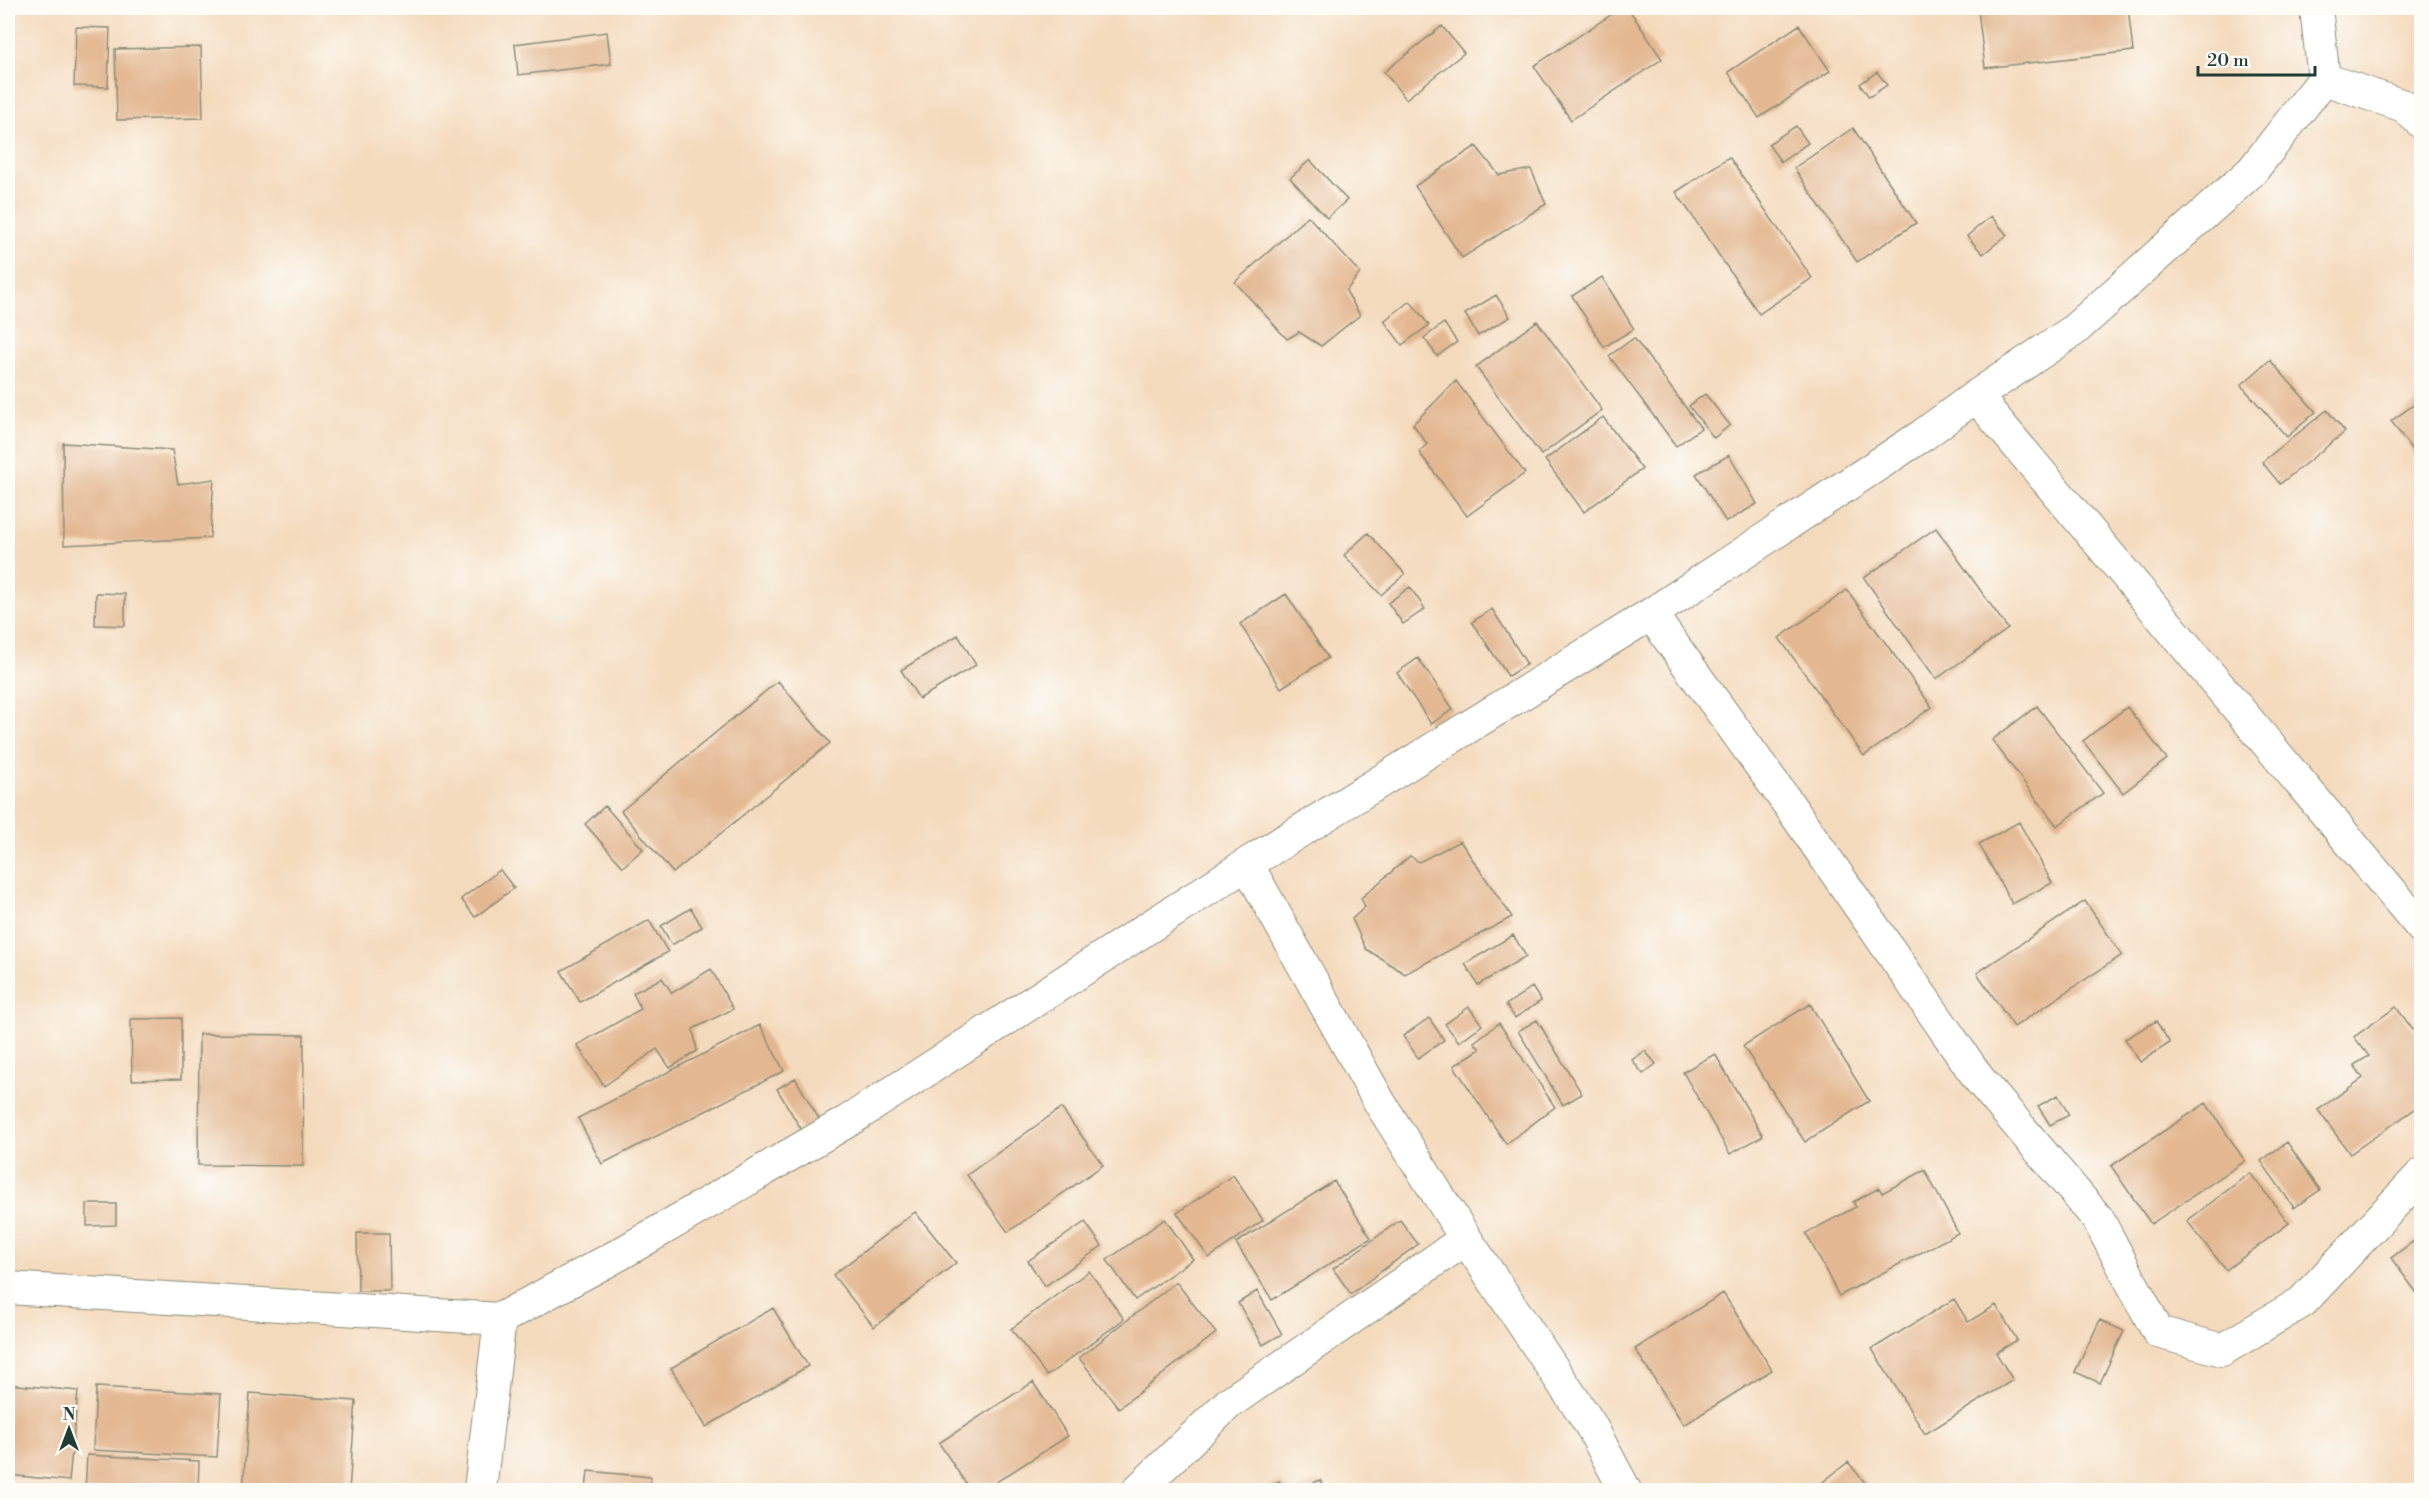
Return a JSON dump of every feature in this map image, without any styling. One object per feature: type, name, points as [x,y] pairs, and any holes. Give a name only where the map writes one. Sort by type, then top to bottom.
[{"type":"street","points":[[8,1288],[500,1319],[620,1254],[848,1121],[1247,864],[1651,615],[1923,435],[1976,396],[2073,331],[2243,178],[2324,79],[2316,8]]},
{"type":"street","points":[[2324,79],[2404,106],[2421,123]]},
{"type":"street","points":[[1976,396],[2421,928]]},
{"type":"street","points":[[1651,615],[1789,804],[1979,1079],[2098,1219],[2158,1332],[2222,1350],[2302,1302],[2421,1174]]},
{"type":"street","points":[[1247,864],[1380,1103],[1466,1239],[1590,1424],[1625,1491]]},
{"type":"street","points":[[1138,1491],[1229,1403],[1466,1239]]},
{"type":"street","points":[[480,1491],[500,1319]]},
{"type":"building","points":[[1621,8],[1628,8],[1662,59],[1571,120],[1534,66]]},
{"type":"building","points":[[2128,8],[2133,51],[1985,68],[1978,10]]},
{"type":"building","points":[[1799,25],[1830,71],[1759,118],[1728,72]]},
{"type":"building","points":[[1442,26],[1464,53],[1406,99],[1384,72]]},
{"type":"building","points":[[76,27],[110,28],[108,87],[74,86]]},
{"type":"building","points":[[607,32],[611,64],[518,75],[515,44]]},
{"type":"building","points":[[201,47],[203,118],[117,120],[115,49]]},
{"type":"building","points":[[1877,72],[1887,85],[1869,97],[1860,84]]},
{"type":"building","points":[[1796,126],[1808,143],[1781,162],[1768,144]]},
{"type":"building","points":[[1853,128],[1916,223],[1857,262],[1794,168]]},
{"type":"building","points":[[1476,146],[1499,175],[1531,169],[1546,204],[1462,258],[1415,186]]},
{"type":"building","points":[[1729,157],[1812,278],[1759,314],[1676,192]]},
{"type":"building","points":[[1310,160],[1347,200],[1327,218],[1290,178]]},
{"type":"building","points":[[1308,216],[1360,273],[1346,291],[1360,315],[1321,346],[1299,332],[1287,339],[1235,282]]},
{"type":"building","points":[[1991,216],[2007,235],[1983,254],[1967,236]]},
{"type":"building","points":[[1602,277],[1634,329],[1604,347],[1572,296]]},
{"type":"building","points":[[1496,295],[1510,317],[1478,336],[1465,314]]},
{"type":"building","points":[[1410,301],[1429,325],[1402,345],[1384,321]]},
{"type":"building","points":[[1537,321],[1602,410],[1541,455],[1476,367]]},
{"type":"building","points":[[1444,323],[1457,342],[1437,356],[1424,338]]},
{"type":"building","points":[[1634,338],[1701,428],[1676,446],[1609,356]]},
{"type":"building","points":[[2270,360],[2316,412],[2287,437],[2241,385]]},
{"type":"building","points":[[1456,381],[1525,473],[1467,516],[1419,452],[1427,444],[1413,424]]},
{"type":"building","points":[[1705,394],[1730,425],[1714,438],[1689,406]]},
{"type":"building","points":[[2422,399],[2422,464],[2391,421]]},
{"type":"building","points":[[2327,410],[2345,432],[2280,484],[2262,462]]},
{"type":"building","points":[[1603,417],[1642,469],[1584,512],[1545,460]]},
{"type":"building","points":[[63,443],[172,450],[178,484],[214,479],[210,538],[64,545]]},
{"type":"building","points":[[1729,455],[1757,504],[1726,522],[1696,474]]},
{"type":"building","points":[[1936,528],[2008,629],[1936,679],[1864,578]]},
{"type":"building","points":[[1368,533],[1405,574],[1381,595],[1344,555]]},
{"type":"building","points":[[1410,587],[1425,609],[1403,624],[1388,603]]},
{"type":"building","points":[[1847,590],[1932,707],[1864,756],[1779,638]]},
{"type":"building","points":[[96,593],[125,594],[125,626],[95,625]]},
{"type":"building","points":[[1286,594],[1328,658],[1281,688],[1240,624]]},
{"type":"building","points":[[1492,609],[1527,664],[1508,676],[1472,622]]},
{"type":"building","points":[[958,635],[976,665],[919,699],[901,670]]},
{"type":"building","points":[[1418,658],[1453,709],[1431,724],[1397,673]]},
{"type":"building","points":[[778,681],[830,743],[673,873],[621,811]]},
{"type":"building","points":[[2037,706],[2103,793],[2057,826],[1992,740]]},
{"type":"building","points":[[2127,707],[2167,759],[2123,793],[2083,741]]},
{"type":"building","points":[[605,806],[643,849],[623,867],[585,824]]},
{"type":"building","points":[[2019,822],[2052,883],[2012,904],[1979,844]]},
{"type":"building","points":[[1460,841],[1512,917],[1405,974],[1366,949],[1352,919],[1365,907],[1361,898],[1410,856],[1419,862]]},
{"type":"building","points":[[500,870],[514,888],[475,917],[461,899]]},
{"type":"building","points":[[2085,901],[2122,955],[2014,1027],[1977,973]]},
{"type":"building","points":[[691,908],[702,927],[672,945],[661,926]]},
{"type":"building","points":[[649,920],[668,952],[580,1002],[561,971]]},
{"type":"building","points":[[1513,935],[1526,956],[1478,985],[1465,964]]},
{"type":"building","points":[[711,969],[733,1009],[693,1029],[697,1051],[670,1068],[657,1049],[604,1086],[577,1045],[641,1009],[633,993],[662,978],[672,993]]},
{"type":"building","points":[[1532,987],[1541,1001],[1515,1018],[1506,1005]]},
{"type":"building","points":[[1810,1004],[1869,1101],[1805,1142],[1743,1046]]},
{"type":"building","points":[[1469,1007],[1482,1025],[1459,1042],[1445,1024]]},
{"type":"building","points":[[2396,1007],[2422,1042],[2422,1104],[2350,1154],[2318,1110],[2363,1078],[2354,1065],[2369,1056],[2354,1037]]},
{"type":"building","points":[[181,1018],[181,1079],[132,1080],[131,1019]]},
{"type":"building","points":[[1429,1018],[1444,1040],[1418,1058],[1403,1036]]},
{"type":"building","points":[[1537,1020],[1582,1094],[1563,1105],[1518,1031]]},
{"type":"building","points":[[2156,1021],[2170,1043],[2140,1062],[2125,1039]]},
{"type":"building","points":[[1499,1023],[1555,1107],[1506,1144],[1454,1066],[1480,1049],[1474,1042]]},
{"type":"building","points":[[760,1025],[784,1071],[602,1164],[578,1118]]},
{"type":"building","points":[[199,1034],[304,1035],[303,1166],[198,1165]]},
{"type":"building","points":[[1645,1051],[1656,1064],[1643,1074],[1632,1060]]},
{"type":"building","points":[[1715,1054],[1763,1136],[1730,1154],[1683,1072]]},
{"type":"building","points":[[795,1078],[825,1129],[807,1139],[777,1089]]},
{"type":"building","points":[[2058,1095],[2069,1115],[2050,1125],[2038,1106]]},
{"type":"building","points":[[2206,1103],[2245,1161],[2151,1224],[2111,1166]]},
{"type":"building","points":[[1061,1108],[1103,1165],[1008,1232],[967,1175]]},
{"type":"building","points":[[2287,1142],[2320,1190],[2294,1208],[2261,1161]]},
{"type":"building","points":[[1925,1170],[1958,1233],[1839,1296],[1806,1233],[1856,1207],[1853,1202],[1879,1188],[1882,1193]]},
{"type":"building","points":[[2250,1173],[2289,1223],[2226,1270],[2187,1221]]},
{"type":"building","points":[[1233,1175],[1263,1220],[1209,1258],[1177,1213]]},
{"type":"building","points":[[1334,1181],[1371,1238],[1272,1300],[1236,1243]]},
{"type":"building","points":[[87,1204],[116,1204],[116,1225],[87,1226]]},
{"type":"building","points":[[915,1212],[956,1263],[874,1327],[833,1275]]},
{"type":"building","points":[[1165,1219],[1193,1259],[1135,1300],[1107,1260]]},
{"type":"building","points":[[1400,1220],[1418,1244],[1351,1294],[1333,1269]]},
{"type":"building","points":[[1085,1222],[1102,1246],[1045,1286],[1028,1261]]},
{"type":"building","points":[[357,1233],[389,1233],[390,1291],[358,1291]]},
{"type":"building","points":[[2422,1235],[2422,1300],[2391,1258]]},
{"type":"building","points":[[1089,1271],[1124,1319],[1047,1376],[1011,1329]]},
{"type":"building","points":[[1176,1282],[1216,1333],[1119,1408],[1079,1358]]},
{"type":"building","points":[[1257,1291],[1282,1334],[1263,1345],[1238,1303]]},
{"type":"building","points":[[1723,1293],[1772,1370],[1684,1425],[1635,1349]]},
{"type":"building","points":[[1954,1299],[1968,1322],[1996,1305],[2017,1340],[1996,1353],[2013,1380],[1925,1434],[1872,1349]]},
{"type":"building","points":[[773,1308],[808,1366],[706,1427],[671,1368]]},
{"type":"building","points":[[2100,1320],[2124,1331],[2100,1383],[2075,1372]]},
{"type":"building","points":[[1033,1382],[1068,1436],[984,1490],[970,1490],[939,1443]]},
{"type":"building","points":[[8,1384],[78,1391],[69,1481],[8,1475]]},
{"type":"building","points":[[96,1387],[221,1394],[217,1457],[93,1450]]},
{"type":"building","points":[[250,1393],[356,1401],[349,1490],[243,1490]]},
{"type":"building","points":[[87,1455],[199,1461],[198,1490],[85,1490]]},
{"type":"building","points":[[1848,1462],[1871,1490],[1813,1490]]},
{"type":"building","points":[[588,1471],[651,1477],[650,1490],[586,1490]]},
{"type":"building","points":[[1320,1480],[1326,1490],[1298,1490]]},
{"type":"building","points":[[1279,1481],[1289,1490],[1264,1490]]}]
